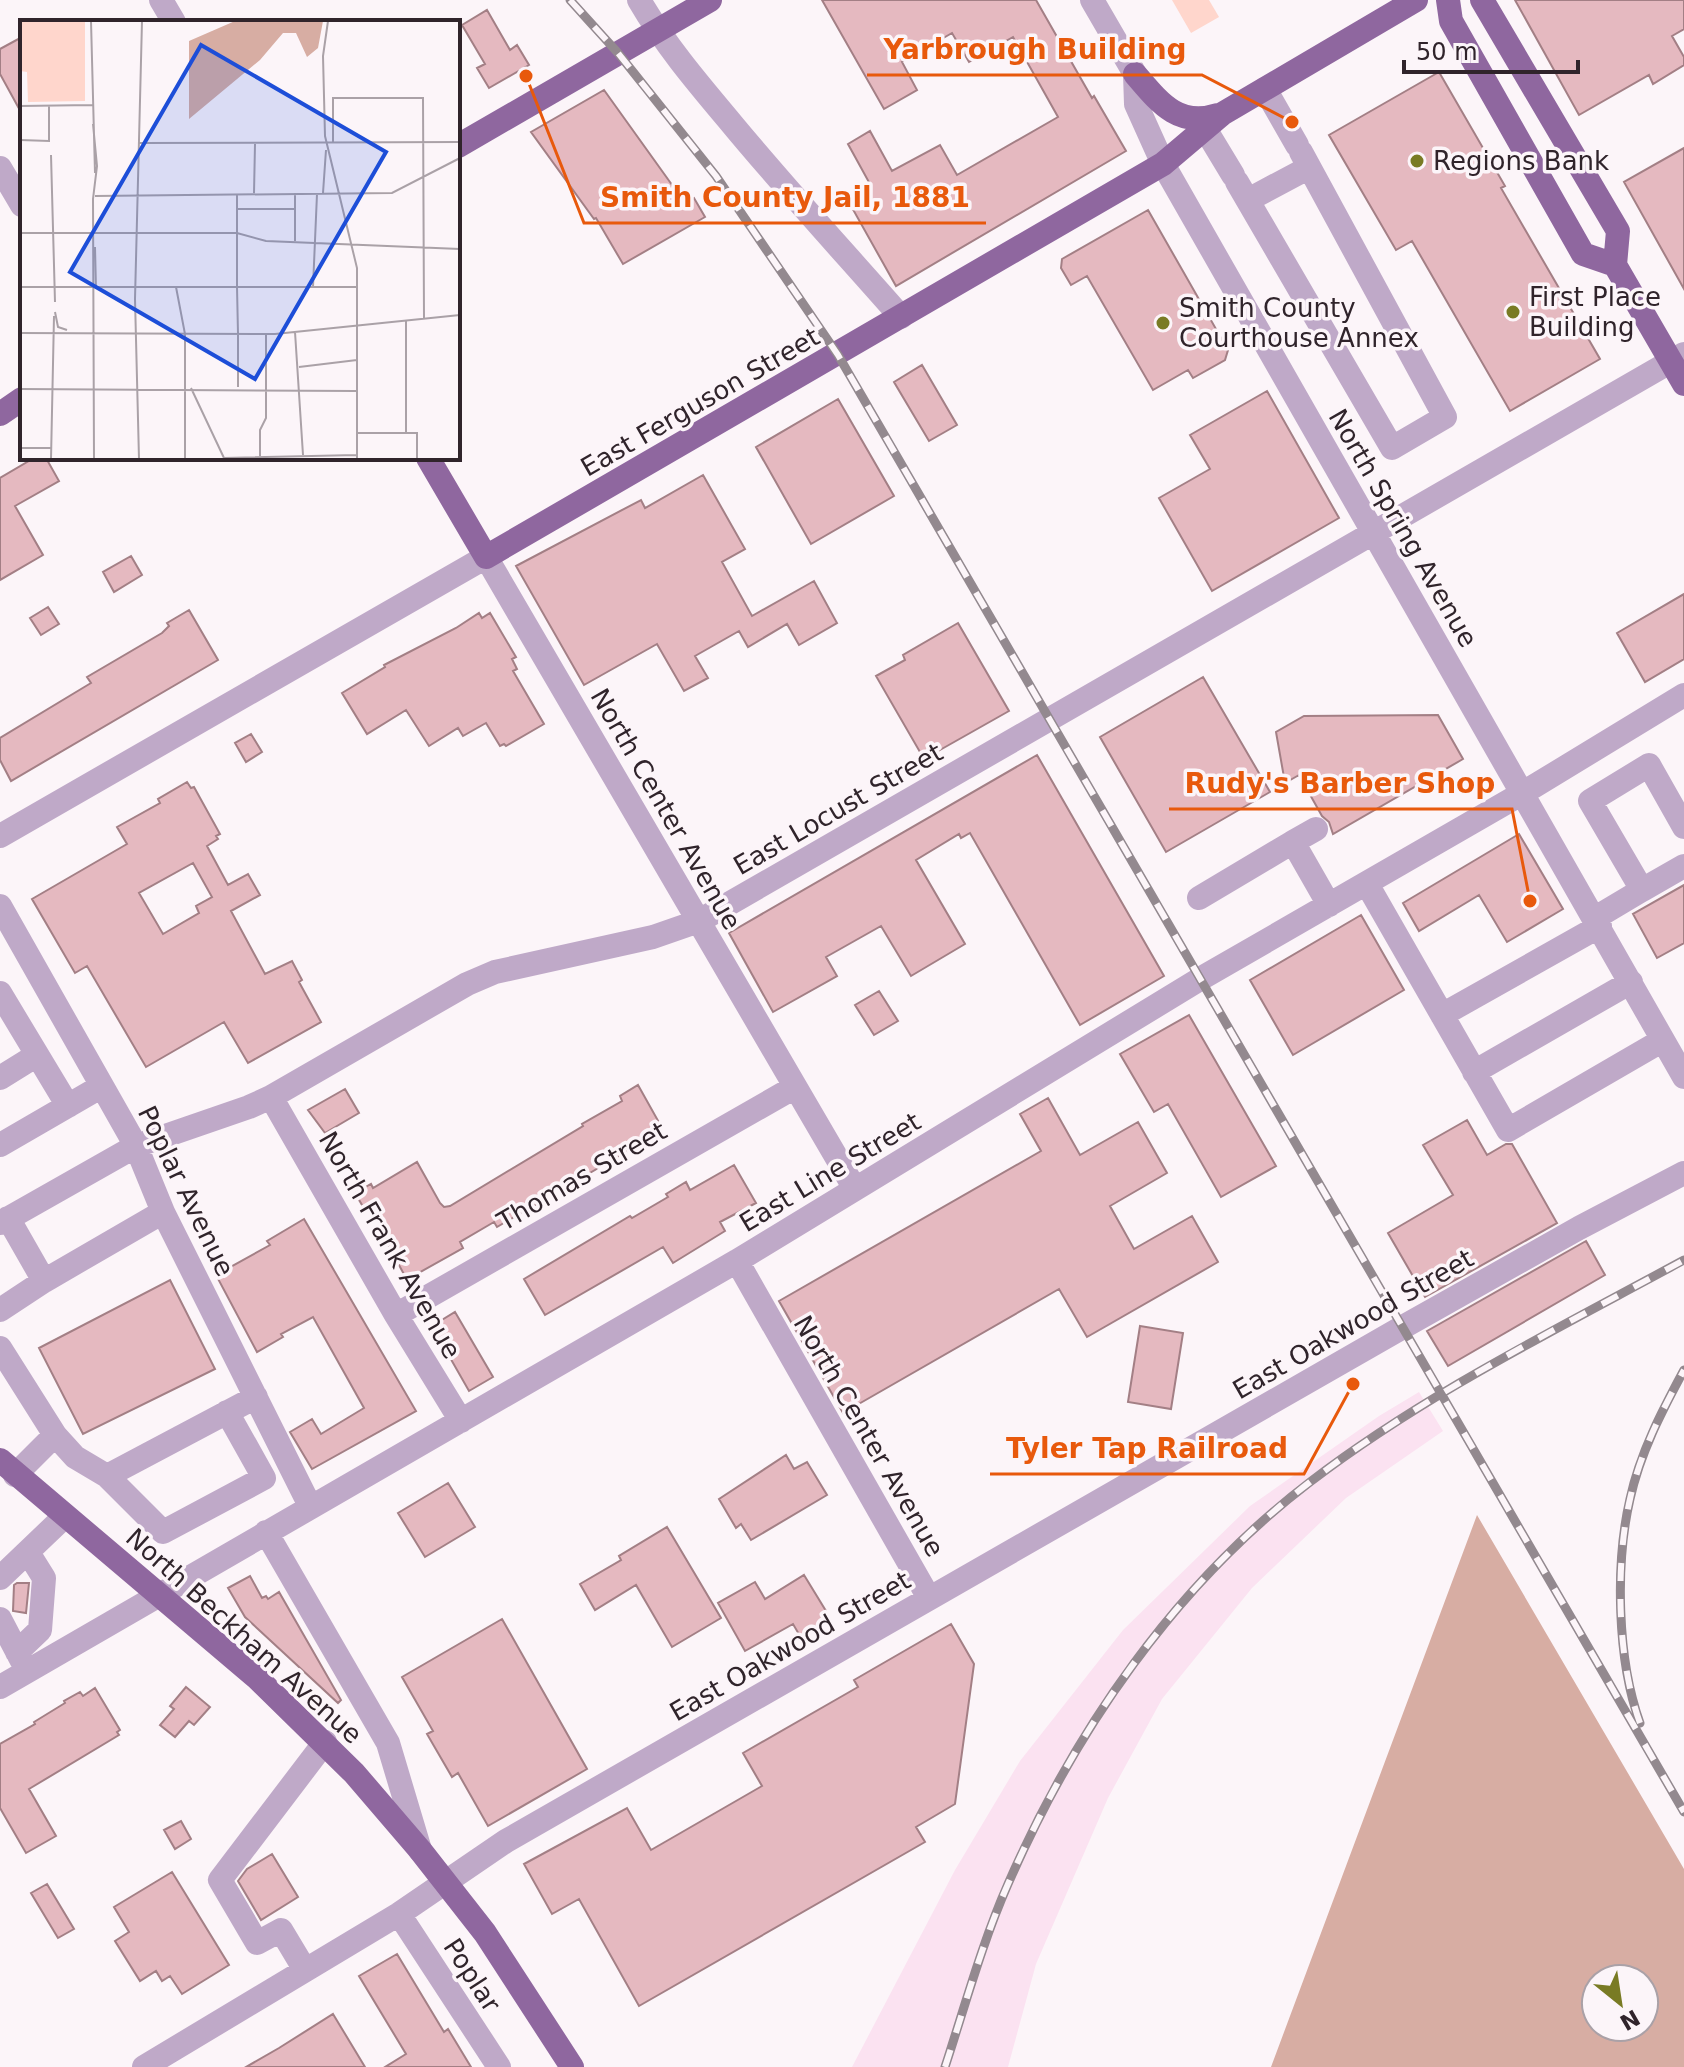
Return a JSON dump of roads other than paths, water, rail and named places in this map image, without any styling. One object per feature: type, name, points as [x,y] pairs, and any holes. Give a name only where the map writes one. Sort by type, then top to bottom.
[{"type":"main road","points":[[460,145],[710,0]]},
{"type":"main road","name":"East Ferguson Street","points":[[486,557],[1163,164],[1213,120],[1416,0]]},
{"type":"main road","points":[[1448,0],[1451,21],[1583,254],[1615,265],[1677,358],[1684,384]]},
{"type":"main road","points":[[1482,0],[1618,231],[1615,265]]},
{"type":"main road","points":[[1135,74],[1160,103],[1183,116],[1213,120]]},
{"type":"main road","points":[[0,414],[20,400]]},
{"type":"main road","name":"North Center Avenue","points":[[429,460],[486,557]]},
{"type":"main road","name":"North Beckham Avenue","points":[[8,1468],[256,1677],[325,1742],[420,1850],[485,1933],[572,2067]]},
{"type":"street","points":[[161,0],[173,20]]},
{"type":"street","points":[[639,0],[657,30],[753,150],[901,317]]},
{"type":"street","name":"North Spring Avenue","points":[[1092,0],[1135,74],[1136,104],[1163,164],[1631,982],[1672,1046],[1684,1077]]},
{"type":"street","points":[[1213,120],[1239,186],[1392,448],[1445,417],[1265,89]]},
{"type":"street","points":[[1239,186],[1302,155]]},
{"type":"street","points":[[0,168],[20,202]]},
{"type":"street","name":"East Locust Street","points":[[4,1220],[136,1146],[271,1097],[467,984],[495,972],[641,940],[699,921],[1677,358]]},
{"type":"street","name":"East Ferguson Street","points":[[0,836],[486,557]]},
{"type":"street","name":"North Center Avenue","points":[[486,557],[855,1189]]},
{"type":"street","name":"East Line Street","points":[[0,1687],[22,1662],[159,1595],[737,1261],[1189,986],[1523,793],[1684,695]]},
{"type":"street","points":[[1601,745],[1622,781]]},
{"type":"street","points":[[1642,890],[1590,801],[1649,765],[1684,827]]},
{"type":"street","points":[[1199,898],[1316,829]]},
{"type":"street","points":[[1293,842],[1329,905]]},
{"type":"street","points":[[1442,1015],[1598,922],[1642,890],[1684,866]]},
{"type":"street","points":[[1367,884],[1508,1130],[1672,1046]]},
{"type":"street","name":"Poplar Avenue","points":[[0,906],[136,1146],[163,1212],[310,1506]]},
{"type":"street","points":[[1474,1072],[1631,982]]},
{"type":"street","points":[[45,986],[3,1003],[68,1106]]},
{"type":"street","points":[[0,1078],[37,1055]]},
{"type":"street","points":[[0,1145],[102,1086]]},
{"type":"street","name":"Thomas Street","points":[[396,1315],[795,1087]]},
{"type":"street","name":"North Frank Avenue","points":[[271,1097],[396,1315],[461,1421]]},
{"type":"street","name":"East Oakwood Street","points":[[144,2067],[399,1914],[506,1841],[1538,1251],[1684,1173]]},
{"type":"street","points":[[0,1310],[163,1212]]},
{"type":"street","points":[[4,1220],[44,1281]]},
{"type":"street","name":"North Center Avenue","points":[[737,1261],[929,1598]]},
{"type":"street","points":[[0,1348],[55,1435],[75,1457],[107,1476],[163,1532],[264,1478],[227,1412]]},
{"type":"street","points":[[107,1476],[256,1397]]},
{"type":"street","points":[[8,1468],[55,1435]]},
{"type":"street","points":[[0,1578],[29,1554],[65,1516]]},
{"type":"street","points":[[266,1532],[388,1743],[420,1850]]},
{"type":"street","points":[[22,1662],[40,1630],[44,1578],[29,1554]]},
{"type":"street","points":[[0,1619],[22,1662]]},
{"type":"street","points":[[305,1970],[281,1930],[257,1943],[220,1880],[325,1742]]},
{"type":"street","name":"Poplar","points":[[399,1914],[499,2067]]},
{"type":"railway","points":[[570,0],[618,53],[716,176],[838,355],[1684,1812]]},
{"type":"railway","points":[[945,2067],[999,1906],[1064,1771],[1097,1716],[1134,1664],[1215,1567],[1310,1482],[1399,1420],[1492,1364],[1684,1260]]},
{"type":"railway","points":[[1640,1723],[1632,1698],[1623,1642],[1621,1582],[1625,1525],[1634,1482],[1646,1449],[1684,1370]]},
{"type":"place","name":"Smith County Jail, 1881","points":[[526,76]]},
{"type":"place","name":"Yarbrough Building","points":[[1292,122]]},
{"type":"place","name":"Regions Bank","points":[[1417,161]]},
{"type":"place","name":"First Place Building","points":[[1513,312]]},
{"type":"place","name":"Smith County Courthouse Annex","points":[[1163,323]]},
{"type":"place","name":"Rudy's Barber Shop","points":[[1530,901]]},
{"type":"place","name":"Tyler Tap Railroad","points":[[1353,1384]]}]
